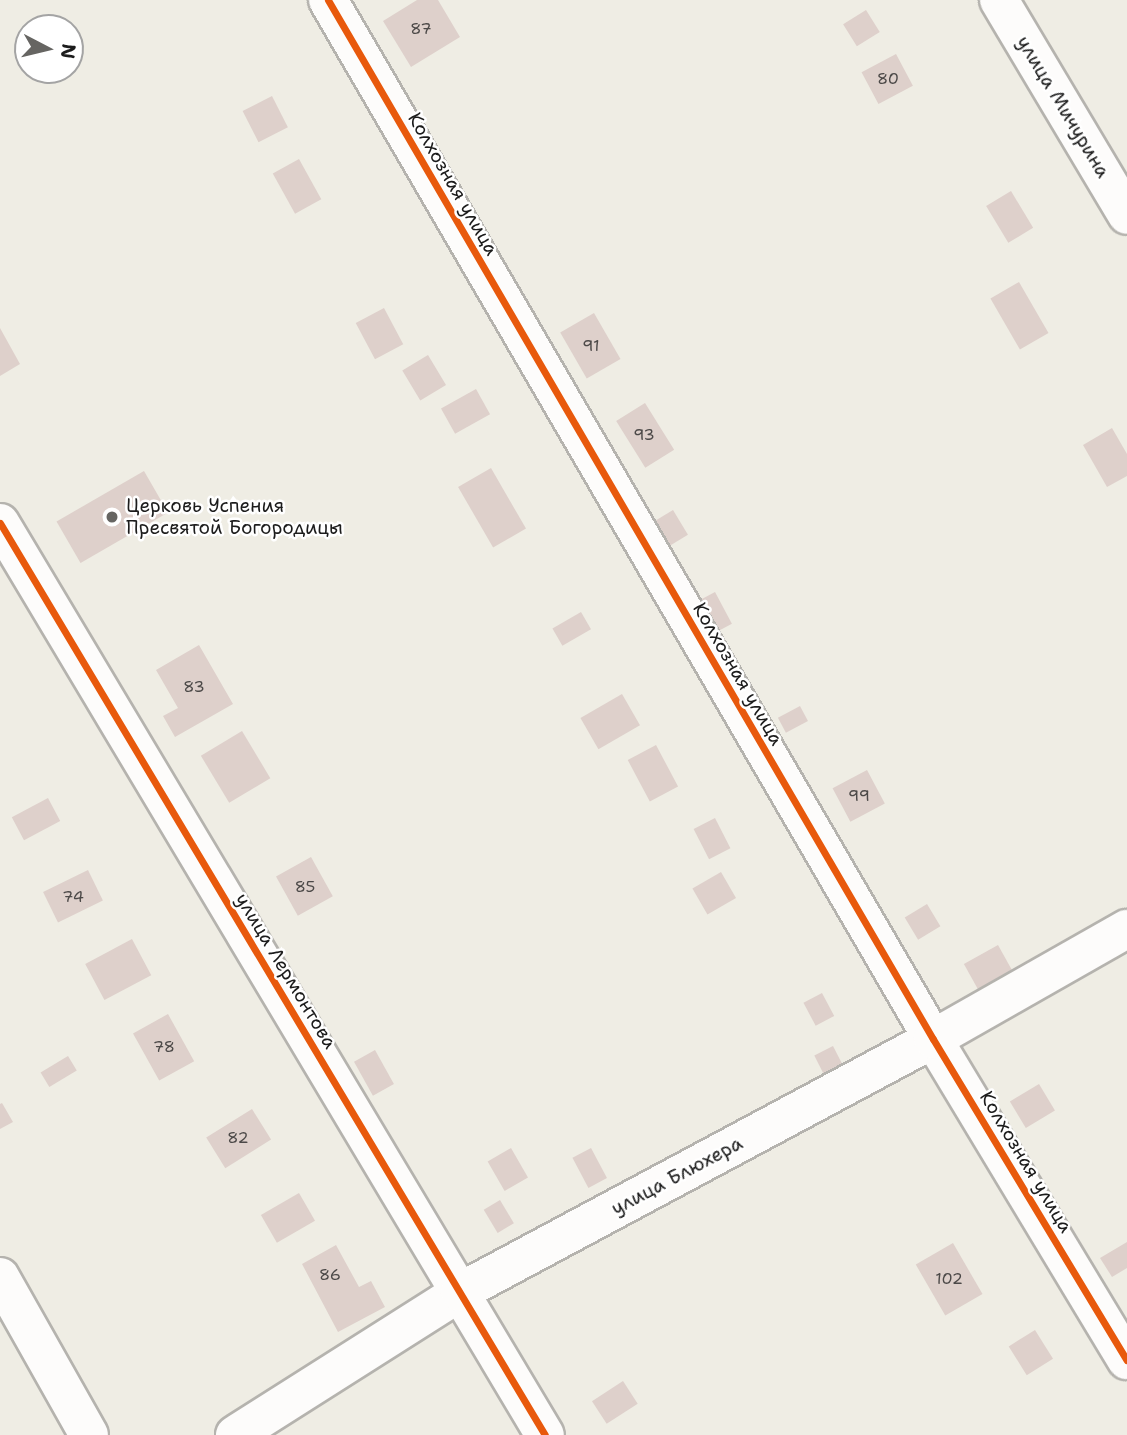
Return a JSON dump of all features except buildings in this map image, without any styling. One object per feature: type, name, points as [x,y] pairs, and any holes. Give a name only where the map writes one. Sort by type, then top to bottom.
[{"type":"street","name":"Колхозная улица","points":[[328,0],[933,1040],[1127,1360]]},
{"type":"street","name":"улица Мичурина","points":[[999,0],[1127,215]]},
{"type":"street","name":"улица Лермонтова","points":[[0,523],[545,1435]]},
{"type":"street","name":"улица Блюхера","points":[[235,1435],[460,1292],[933,1040],[1127,929]]},
{"type":"street","points":[[0,1277],[89,1435]]},
{"type":"cycle path","points":[[328,0],[933,1039],[1127,1360]]},
{"type":"cycle path","points":[[0,523],[545,1435]]},
{"type":"place","name":"Церковь Успения Пресвятой Богородицы","points":[[112,517]]}]
